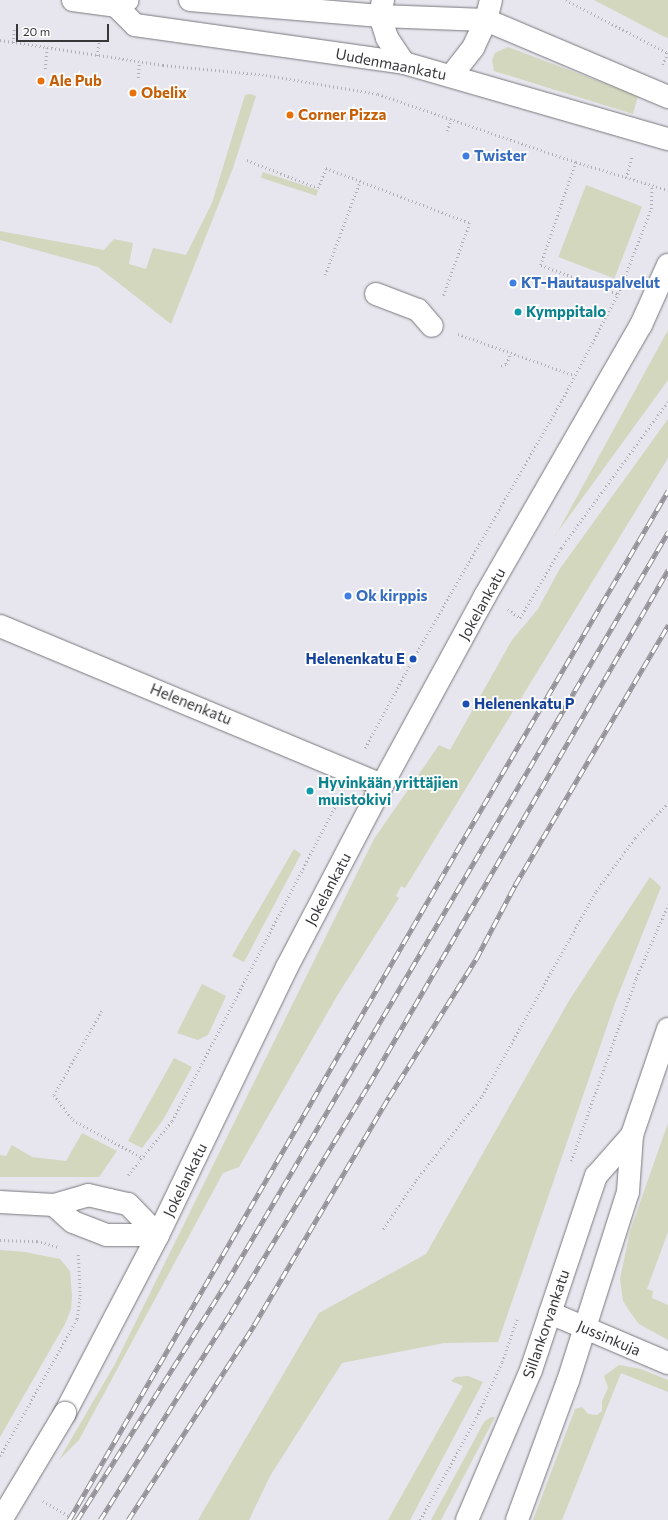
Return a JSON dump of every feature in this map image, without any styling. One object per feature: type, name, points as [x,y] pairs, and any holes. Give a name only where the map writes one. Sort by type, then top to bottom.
[{"type":"street","name":"Uudenmaankatu","points":[[73,0],[122,3],[136,25],[404,63],[668,139]]},
{"type":"street","points":[[190,0],[381,8],[488,10],[668,97]]},
{"type":"street","points":[[381,8],[387,38],[404,63]]},
{"type":"street","points":[[451,76],[473,48],[488,10]]},
{"type":"street","name":"Jokelankatu","points":[[1,1520],[65,1413],[158,1235],[287,967],[382,785],[485,596],[638,331],[668,266]]},
{"type":"street","points":[[376,294],[418,310],[432,326]]},
{"type":"street","name":"Helenenkatu","points":[[0,626],[353,771],[382,785]]},
{"type":"street","name":"Sillankorvankatu","points":[[517,1520],[585,1328],[628,1192],[632,1135],[668,1029]]},
{"type":"street","name":"Sillankorvankatu","points":[[467,1520],[531,1370],[596,1176],[632,1135]]},
{"type":"street","points":[[0,1202],[54,1205],[88,1195],[128,1204],[158,1235]]},
{"type":"street","points":[[54,1205],[73,1222],[107,1235],[158,1235]]},
{"type":"street","name":"Jussinkuja","points":[[550,1313],[668,1363]]},
{"type":"street","points":[[0,1513],[12,1520]]},
{"type":"path","points":[[566,0],[668,53]]},
{"type":"path","points":[[12,43],[14,27]]},
{"type":"path","points":[[0,40],[139,62],[266,75],[371,93],[576,162],[668,190]]},
{"type":"path","points":[[97,56],[98,41]]},
{"type":"path","points":[[45,69],[47,48]]},
{"type":"path","points":[[138,78],[139,62]]},
{"type":"path","points":[[447,131],[451,119]]},
{"type":"path","points":[[247,160],[318,188],[326,168],[423,203],[470,223],[432,326],[574,375]]},
{"type":"path","points":[[576,162],[541,265],[618,294]]},
{"type":"path","points":[[325,275],[360,181]]},
{"type":"path","points":[[109,1200],[172,1121],[413,658],[574,375],[618,294],[651,209],[652,186]]},
{"type":"path","points":[[501,366],[506,364],[511,353]]},
{"type":"path","points":[[505,607],[520,618],[561,548],[668,401]]},
{"type":"path","points":[[383,1229],[416,1180],[482,1096],[596,891],[635,838],[668,803]]},
{"type":"path","points":[[569,1167],[636,978],[668,905]]},
{"type":"path","points":[[102,1012],[54,1095],[73,1120],[143,1158]]},
{"type":"path","points":[[0,1456],[58,1356],[77,1319],[78,1253],[91,1228]]},
{"type":"path","points":[[0,1240],[37,1241],[64,1249]]},
{"type":"path","points":[[71,1251],[78,1253]]},
{"type":"path","points":[[420,1520],[476,1418],[502,1362],[519,1313]]},
{"type":"green space","points":[[594,0],[668,0],[668,38],[661,35]]},
{"type":"green space","points":[[508,47],[638,96],[633,114],[494,71],[492,60],[495,53]]},
{"type":"green space","points":[[250,94],[256,96],[233,168],[171,324],[98,267],[0,240],[0,231],[104,250],[114,239],[133,243],[129,264],[146,269],[153,248],[186,255],[212,203],[245,95]]},
{"type":"green space","points":[[263,172],[318,190],[316,196],[261,178]]},
{"type":"green space","points":[[586,185],[642,207],[614,278],[558,257]]},
{"type":"green space","points":[[668,330],[668,380],[558,532]]},
{"type":"green space","points":[[668,419],[668,458],[405,888],[401,886],[396,896],[399,898],[337,996],[239,1167],[223,1173],[79,1440],[59,1460],[115,1364],[374,839],[439,745],[450,750],[512,640],[538,609],[559,570]]},
{"type":"green space","points":[[294,849],[301,854],[244,962],[232,956]]},
{"type":"green space","points":[[650,877],[661,887],[615,1003],[498,1342],[444,1343],[342,1363],[270,1476],[249,1520],[198,1520],[319,1313],[426,1254],[570,999]]},
{"type":"green space","points":[[202,984],[226,996],[208,1035],[198,1040],[177,1033]]},
{"type":"green space","points":[[174,1058],[192,1067],[163,1120],[142,1148],[128,1141]]},
{"type":"green space","points":[[668,1123],[668,1232],[647,1289],[653,1291],[652,1298],[668,1305],[668,1340],[639,1324],[623,1301],[620,1279],[630,1231]]},
{"type":"green space","points":[[82,1133],[117,1151],[99,1177],[0,1177],[0,1155],[6,1156],[12,1145],[32,1157],[66,1161]]},
{"type":"green space","points":[[0,1250],[25,1252],[60,1259],[70,1271],[72,1296],[71,1309],[65,1324],[0,1437]]},
{"type":"green space","points":[[619,1365],[641,1369],[668,1380],[668,1392],[621,1373],[562,1520],[533,1520],[575,1409],[582,1407],[588,1414],[597,1415],[602,1411],[602,1401],[608,1388],[604,1376]]},
{"type":"green space","points":[[468,1376],[483,1382],[410,1520],[388,1520],[463,1386],[451,1381],[456,1377]]},
{"type":"green space","points":[[491,1417],[495,1417],[441,1520],[431,1520],[484,1422]]},
{"type":"railway","points":[[69,1520],[456,852],[668,491]]},
{"type":"railway","points":[[77,1520],[228,1280],[668,532]]},
{"type":"railway","points":[[100,1520],[231,1312],[369,1084],[668,570]]},
{"type":"railway","points":[[128,1520],[254,1325],[389,1097],[476,959],[515,885],[668,625]]},
{"type":"place","name":"Ale Pub","points":[[41,81]]},
{"type":"place","name":"Obelix","points":[[133,93]]},
{"type":"place","name":"Corner Pizza","points":[[290,115]]},
{"type":"place","name":"Twister","points":[[466,156]]},
{"type":"place","name":"KT-Hautauspalvelut","points":[[513,283]]},
{"type":"place","name":"Kymppitalo","points":[[518,312]]},
{"type":"place","name":"Ok kirppis","points":[[348,596]]},
{"type":"place","name":"Helenenkatu E","points":[[413,659]]},
{"type":"place","name":"Helenenkatu P","points":[[466,704]]},
{"type":"place","name":"Hyvinkään yrittäjien muistokivi","points":[[310,791]]}]
